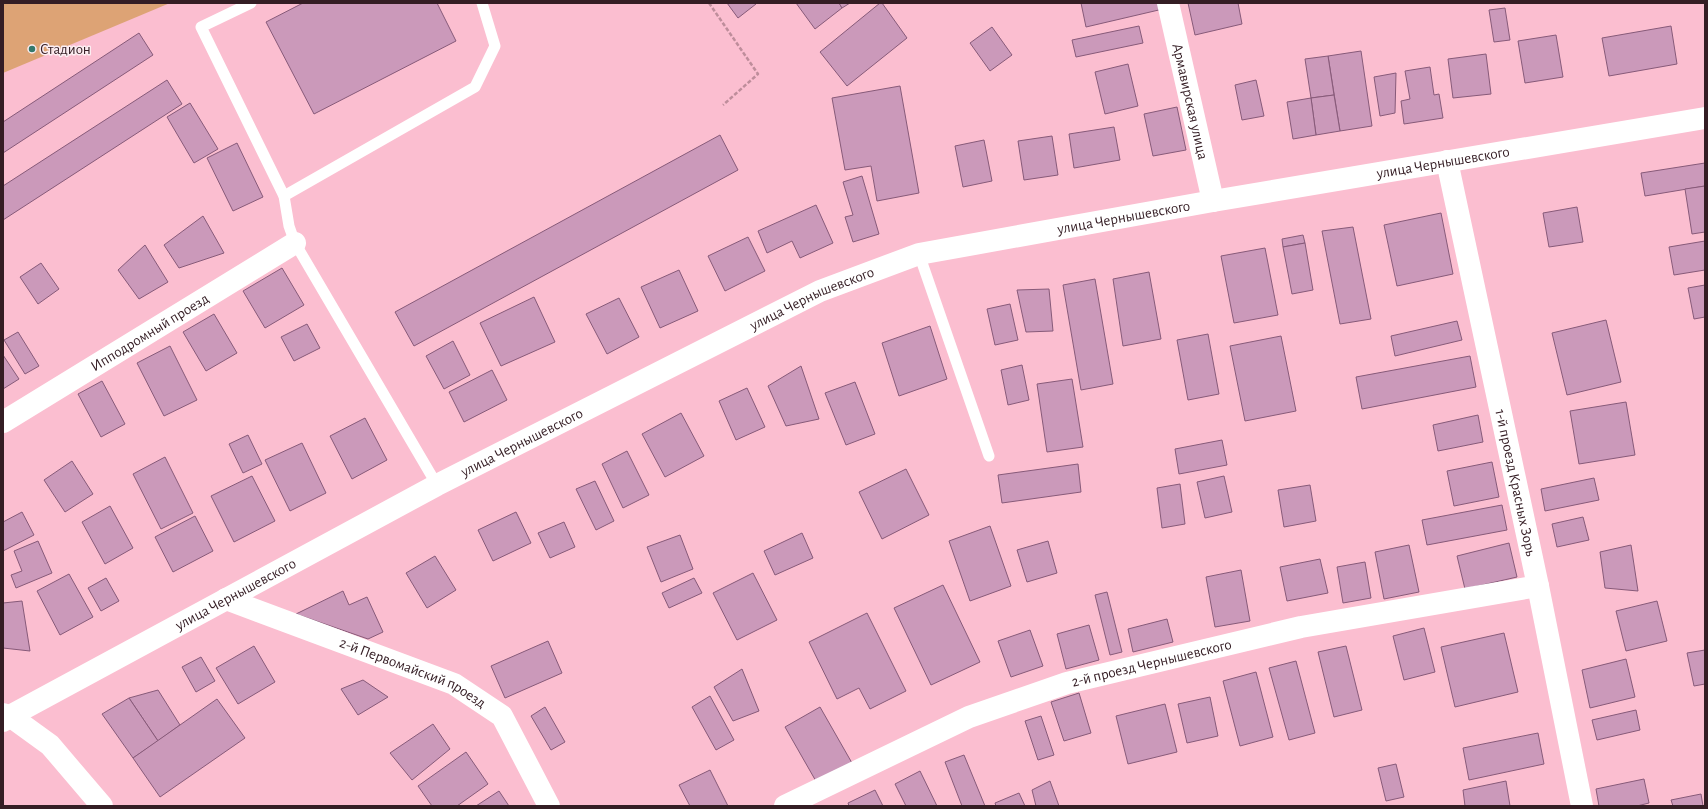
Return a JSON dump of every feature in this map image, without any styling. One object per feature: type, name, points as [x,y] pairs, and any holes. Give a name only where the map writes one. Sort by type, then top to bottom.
[{"type":"street","name":"Армавирская улица","points":[[1168,3],[1213,201]]},
{"type":"street","name":"улица Чернышевского","points":[[5,717],[437,486],[820,291],[918,254],[1213,201],[1705,118]]},
{"type":"street","name":"1-й проезд Красных Зорь","points":[[1447,161],[1538,586],[1582,806]]},
{"type":"street","name":"Ипподромный проезд","points":[[3,422],[296,243]]},
{"type":"street","name":"2-й проезд Чернышевского","points":[[785,806],[969,717],[1067,682],[1301,627],[1538,586]]},
{"type":"street","name":"2-й Первомайский проезд","points":[[226,599],[454,684],[502,716],[549,806]]},
{"type":"street","points":[[5,717],[50,745],[102,806]]},
{"type":"lane","points":[[251,3],[201,27],[284,196],[289,226],[296,243],[437,486]]},
{"type":"lane","points":[[284,196],[475,87],[495,46],[482,3]]},
{"type":"lane","points":[[918,254],[989,456]]},
{"type":"path","points":[[709,3],[758,74],[723,105]]},
{"type":"shaded area","name":"Стадион","points":[[3,3],[170,3],[3,73]]},
{"type":"building","points":[[303,3],[437,3],[456,41],[314,114],[266,22]]},
{"type":"building","points":[[727,3],[755,3],[756,4],[738,18]]},
{"type":"building","points":[[796,3],[839,3],[842,8],[815,29]]},
{"type":"building","points":[[839,3],[850,3],[842,8]]},
{"type":"building","points":[[880,3],[882,3],[907,38],[847,86],[820,52]]},
{"type":"building","points":[[1081,3],[1162,3],[1163,9],[1086,27]]},
{"type":"building","points":[[1188,3],[1238,3],[1242,24],[1195,35]]},
{"type":"building","points":[[1505,8],[1510,40],[1494,42],[1489,10]]},
{"type":"building","points":[[1139,26],[1143,43],[1076,57],[1072,40]]},
{"type":"building","points":[[1671,26],[1677,64],[1609,76],[1602,38]]},
{"type":"building","points":[[992,27],[1012,55],[990,71],[970,43]]},
{"type":"building","points":[[139,33],[153,55],[3,153],[3,122]]},
{"type":"building","points":[[1556,35],[1563,77],[1525,83],[1518,41]]},
{"type":"building","points":[[1361,51],[1372,126],[1340,131],[1328,56]]},
{"type":"building","points":[[1486,54],[1491,94],[1453,98],[1448,59]]},
{"type":"building","points":[[1328,56],[1334,95],[1311,98],[1305,59]]},
{"type":"building","points":[[1128,64],[1138,106],[1105,114],[1095,72]]},
{"type":"building","points":[[1430,67],[1434,95],[1439,94],[1443,118],[1404,124],[1401,101],[1410,99],[1405,71]]},
{"type":"building","points":[[1396,73],[1395,113],[1380,116],[1374,77]]},
{"type":"building","points":[[167,80],[182,104],[3,220],[3,186]]},
{"type":"building","points":[[1256,80],[1264,116],[1242,120],[1235,85]]},
{"type":"building","points":[[900,86],[919,193],[877,201],[871,166],[845,170],[832,98]]},
{"type":"building","points":[[1334,95],[1340,131],[1316,135],[1311,98]]},
{"type":"building","points":[[1311,98],[1316,135],[1293,139],[1287,102]]},
{"type":"building","points":[[190,103],[218,149],[194,163],[167,117]]},
{"type":"building","points":[[1177,107],[1186,150],[1153,156],[1144,114]]},
{"type":"building","points":[[1114,127],[1120,160],[1074,168],[1069,134]]},
{"type":"building","points":[[720,135],[738,170],[414,346],[395,312]]},
{"type":"building","points":[[1052,136],[1058,175],[1024,180],[1018,141]]},
{"type":"building","points":[[984,140],[992,181],[963,187],[955,146]]},
{"type":"building","points":[[237,143],[263,197],[233,211],[207,158]]},
{"type":"building","points":[[1705,163],[1705,186],[1645,196],[1641,173]]},
{"type":"building","points":[[862,176],[879,234],[853,242],[845,217],[853,215],[843,182]]},
{"type":"building","points":[[1705,186],[1705,232],[1692,234],[1685,189]]},
{"type":"building","points":[[816,205],[833,243],[800,258],[792,241],[767,253],[758,231]]},
{"type":"building","points":[[1577,207],[1583,242],[1549,247],[1543,213]]},
{"type":"building","points":[[1441,213],[1453,274],[1397,286],[1384,225]]},
{"type":"building","points":[[203,216],[224,253],[179,268],[164,245]]},
{"type":"building","points":[[1353,227],[1371,319],[1340,324],[1322,231]]},
{"type":"building","points":[[1303,235],[1305,243],[1283,247],[1282,239]]},
{"type":"building","points":[[748,237],[765,271],[725,291],[708,256]]},
{"type":"building","points":[[1705,241],[1705,270],[1674,275],[1669,247]]},
{"type":"building","points":[[1305,243],[1313,290],[1292,294],[1283,247]]},
{"type":"building","points":[[145,245],[168,282],[139,299],[118,270]]},
{"type":"building","points":[[1265,248],[1278,315],[1234,323],[1221,256]]},
{"type":"building","points":[[41,263],[59,289],[38,304],[20,277]]},
{"type":"building","points":[[282,268],[304,305],[265,328],[243,291]]},
{"type":"building","points":[[679,270],[698,311],[660,328],[641,287]]},
{"type":"building","points":[[1149,272],[1161,339],[1123,346],[1113,279]]},
{"type":"building","points":[[1095,279],[1113,384],[1081,390],[1063,285]]},
{"type":"building","points":[[1705,285],[1705,317],[1694,319],[1688,288]]},
{"type":"building","points":[[1049,289],[1053,331],[1026,332],[1017,290]]},
{"type":"building","points":[[534,297],[555,342],[501,366],[480,323]]},
{"type":"building","points":[[619,298],[639,337],[607,354],[586,314]]},
{"type":"building","points":[[1010,304],[1018,340],[995,345],[987,309]]},
{"type":"building","points":[[214,314],[237,353],[206,371],[183,332]]},
{"type":"building","points":[[1606,320],[1621,382],[1567,395],[1552,333]]},
{"type":"building","points":[[1457,321],[1462,340],[1395,356],[1391,336]]},
{"type":"building","points":[[307,324],[320,348],[294,361],[281,337]]},
{"type":"building","points":[[930,326],[947,379],[899,396],[882,343]]},
{"type":"building","points":[[18,332],[39,366],[25,374],[4,340]]},
{"type":"building","points":[[1208,334],[1219,394],[1188,400],[1177,340]]},
{"type":"building","points":[[1281,336],[1296,411],[1245,421],[1230,346]]},
{"type":"building","points":[[453,341],[470,375],[444,389],[426,356]]},
{"type":"building","points":[[170,346],[197,400],[164,416],[137,363]]},
{"type":"building","points":[[3,355],[19,379],[3,389]]},
{"type":"building","points":[[1470,356],[1476,387],[1362,409],[1356,377]]},
{"type":"building","points":[[1022,365],[1029,400],[1008,405],[1001,370]]},
{"type":"building","points":[[801,366],[819,419],[786,426],[768,386]]},
{"type":"building","points":[[492,370],[507,400],[464,422],[449,392]]},
{"type":"building","points":[[1072,379],[1083,447],[1047,452],[1037,384]]},
{"type":"building","points":[[102,381],[125,424],[101,437],[78,394]]},
{"type":"building","points":[[855,382],[875,434],[846,445],[825,393]]},
{"type":"building","points":[[747,388],[765,427],[736,440],[719,401]]},
{"type":"building","points":[[1626,402],[1635,455],[1579,464],[1570,411]]},
{"type":"building","points":[[681,413],[704,456],[665,477],[642,434]]},
{"type":"building","points":[[1478,415],[1483,442],[1438,451],[1433,425]]},
{"type":"building","points":[[365,418],[387,460],[352,479],[330,436]]},
{"type":"building","points":[[248,435],[262,464],[243,473],[229,444]]},
{"type":"building","points":[[1222,440],[1227,465],[1179,474],[1175,449]]},
{"type":"building","points":[[302,443],[326,493],[290,511],[265,460]]},
{"type":"building","points":[[627,451],[649,495],[623,508],[602,464]]},
{"type":"building","points":[[165,457],[193,513],[161,529],[133,474]]},
{"type":"building","points":[[72,461],[93,494],[65,512],[44,480]]},
{"type":"building","points":[[1492,462],[1499,497],[1454,506],[1447,471]]},
{"type":"building","points":[[1078,464],[1081,492],[1002,503],[998,475]]},
{"type":"building","points":[[906,469],[929,515],[882,539],[859,492]]},
{"type":"building","points":[[252,476],[275,521],[234,542],[211,496]]},
{"type":"building","points":[[1224,476],[1232,512],[1205,518],[1197,482]]},
{"type":"building","points":[[1594,478],[1599,500],[1545,511],[1541,489]]},
{"type":"building","points":[[595,481],[614,521],[596,530],[576,489]]},
{"type":"building","points":[[1180,484],[1185,524],[1162,528],[1157,488]]},
{"type":"building","points":[[1310,485],[1316,521],[1284,527],[1278,490]]},
{"type":"building","points":[[1502,505],[1507,530],[1427,545],[1422,520]]},
{"type":"building","points":[[110,506],[133,548],[105,564],[82,522]]},
{"type":"building","points":[[22,512],[34,535],[3,551],[3,522]]},
{"type":"building","points":[[516,512],[531,543],[493,561],[478,530]]},
{"type":"building","points":[[195,516],[213,551],[173,572],[155,537]]},
{"type":"building","points":[[1583,517],[1589,540],[1557,547],[1552,524]]},
{"type":"building","points":[[564,522],[575,547],[550,558],[538,533]]},
{"type":"building","points":[[990,526],[1011,586],[970,601],[949,541]]},
{"type":"building","points":[[802,533],[813,558],[775,575],[764,551]]},
{"type":"building","points":[[680,535],[693,569],[661,582],[647,547]]},
{"type":"building","points":[[38,541],[52,573],[16,588],[11,575],[22,571],[14,551]]},
{"type":"building","points":[[1048,541],[1057,573],[1027,582],[1017,550]]},
{"type":"building","points":[[1509,543],[1517,577],[1465,589],[1457,556]]},
{"type":"building","points":[[1409,545],[1419,592],[1384,599],[1375,552]]},
{"type":"building","points":[[1631,545],[1638,591],[1605,588],[1600,552]]},
{"type":"building","points":[[435,556],[456,590],[427,608],[406,573]]},
{"type":"building","points":[[1320,559],[1328,593],[1287,601],[1280,567]]},
{"type":"building","points":[[1365,562],[1371,598],[1343,603],[1337,567]]},
{"type":"building","points":[[1241,570],[1250,621],[1215,627],[1206,577]]},
{"type":"building","points":[[753,573],[777,620],[737,640],[713,593]]},
{"type":"building","points":[[69,574],[93,617],[60,635],[37,591]]},
{"type":"building","points":[[106,578],[119,601],[101,611],[88,588]]},
{"type":"building","points":[[694,578],[702,593],[669,608],[662,593]]},
{"type":"building","points":[[943,585],[980,662],[931,685],[894,608]]},
{"type":"building","points":[[343,591],[349,605],[367,597],[383,632],[368,639],[296,614]]},
{"type":"building","points":[[1107,592],[1122,652],[1110,655],[1095,595]]},
{"type":"building","points":[[22,601],[30,651],[3,648],[3,603]]},
{"type":"building","points":[[1657,601],[1667,641],[1626,651],[1616,611]]},
{"type":"building","points":[[867,613],[906,691],[870,709],[859,688],[837,699],[809,642]]},
{"type":"building","points":[[1167,619],[1173,642],[1133,652],[1128,629]]},
{"type":"building","points":[[1089,625],[1099,660],[1066,669],[1057,634]]},
{"type":"building","points":[[1424,628],[1435,672],[1404,680],[1393,636]]},
{"type":"building","points":[[1030,630],[1043,666],[1011,677],[998,641]]},
{"type":"building","points":[[1504,633],[1518,692],[1455,707],[1441,647]]},
{"type":"building","points":[[548,641],[562,673],[505,698],[491,666]]},
{"type":"building","points":[[254,646],[275,682],[238,704],[216,668]]},
{"type":"building","points":[[1346,646],[1362,710],[1334,717],[1318,652]]},
{"type":"building","points":[[1705,650],[1705,684],[1694,686],[1687,653]]},
{"type":"building","points":[[201,657],[215,681],[196,692],[182,667]]},
{"type":"building","points":[[1626,659],[1635,697],[1590,708],[1582,670]]},
{"type":"building","points":[[1296,661],[1315,733],[1289,740],[1269,668]]},
{"type":"building","points":[[742,669],[759,711],[733,721],[714,687]]},
{"type":"building","points":[[1256,672],[1273,737],[1240,746],[1223,681]]},
{"type":"building","points":[[363,680],[388,697],[358,715],[341,689]]},
{"type":"building","points":[[158,690],[180,725],[158,741],[129,698]]},
{"type":"building","points":[[1079,693],[1091,733],[1064,741],[1051,702]]},
{"type":"building","points":[[710,696],[734,740],[716,750],[692,707]]},
{"type":"building","points":[[1210,697],[1218,736],[1187,743],[1178,704]]},
{"type":"building","points":[[129,698],[158,741],[133,758],[102,714]]},
{"type":"building","points":[[217,699],[245,738],[160,797],[133,758]]},
{"type":"building","points":[[1165,704],[1177,752],[1128,764],[1116,716]]},
{"type":"building","points":[[545,707],[565,742],[551,750],[531,716]]},
{"type":"building","points":[[820,707],[852,763],[817,783],[785,727]]},
{"type":"building","points":[[1636,710],[1640,730],[1597,740],[1592,720]]},
{"type":"building","points":[[1041,716],[1054,755],[1038,760],[1025,721]]},
{"type":"building","points":[[433,724],[450,749],[412,780],[390,753]]},
{"type":"building","points":[[1538,733],[1544,764],[1469,780],[1463,748]]},
{"type":"building","points":[[466,752],[488,784],[457,806],[432,806],[418,786]]},
{"type":"building","points":[[964,755],[985,806],[962,806],[945,762]]},
{"type":"building","points":[[1396,764],[1404,797],[1386,801],[1378,768]]},
{"type":"building","points":[[710,770],[728,806],[690,806],[679,785]]},
{"type":"building","points":[[920,771],[937,806],[906,806],[895,784]]},
{"type":"building","points":[[1644,779],[1649,803],[1637,806],[1599,806],[1596,789]]},
{"type":"building","points":[[1050,781],[1059,806],[1036,806],[1032,790]]},
{"type":"building","points":[[1506,781],[1510,806],[1465,806],[1463,790]]},
{"type":"building","points":[[875,790],[883,806],[849,806],[848,803]]},
{"type":"building","points":[[499,791],[509,806],[476,806]]},
{"type":"building","points":[[1019,793],[1025,806],[996,806],[995,803]]},
{"type":"building","points":[[1701,794],[1703,806],[1673,806],[1671,800]]},
{"type":"place","name":"Стадион","points":[[32,49]]}]
